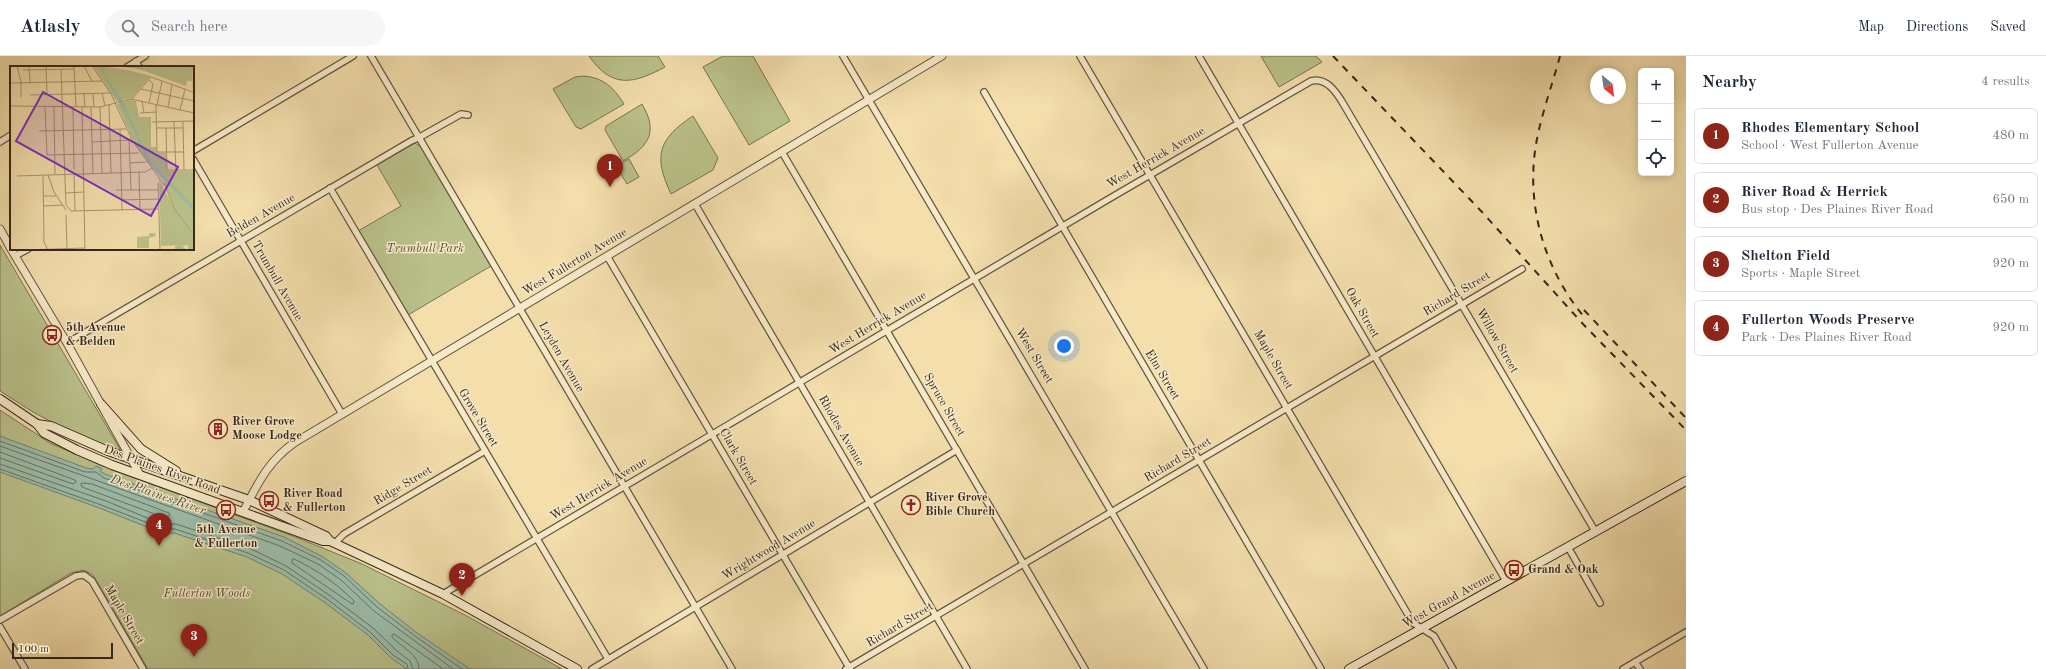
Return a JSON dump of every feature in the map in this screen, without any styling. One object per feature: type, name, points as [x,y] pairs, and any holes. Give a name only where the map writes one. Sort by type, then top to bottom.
[{"type":"main road","name":"Des Plaines River Road","points":[[0,399],[37,424],[44,433],[77,450],[140,475],[323,541],[333,542]]},
{"type":"main road","points":[[101,404],[141,449],[188,479]]},
{"type":"main road","name":"Des Plaines River Road","points":[[37,424],[51,426],[88,443],[249,500],[443,594],[578,669]]},
{"type":"main road","name":"West Grand Avenue","points":[[1349,669],[1686,481]]},
{"type":"street","points":[[128,66],[145,56]]},
{"type":"street","points":[[194,150],[353,56]]},
{"type":"street","name":"Leyden Avenue","points":[[371,56],[732,669]]},
{"type":"street","name":"West Street","points":[[843,56],[1113,511],[1204,669]]},
{"type":"street","name":"West Fullerton Avenue","points":[[243,512],[264,472],[279,454],[342,414],[942,56]]},
{"type":"street","name":"Maple Street","points":[[1080,56],[1151,174],[1413,623],[1434,636],[1453,669]]},
{"type":"street","name":"Oak Street","points":[[1199,56],[1506,581]]},
{"type":"street","points":[[136,61],[138,66]]},
{"type":"street","name":"West Herrick Avenue","points":[[443,594],[1238,123],[1311,81],[1317,79],[1326,83]]},
{"type":"street","name":"Willow Street","points":[[1326,83],[1336,92],[1344,105],[1595,532]]},
{"type":"street","name":"Elm Street","points":[[984,92],[1321,669]]},
{"type":"street","name":"Belden Avenue","points":[[67,343],[411,141],[461,114],[468,115]]},
{"type":"street","points":[[0,142],[10,136]]},
{"type":"street","name":"Spruce Street","points":[[782,152],[1086,669]]},
{"type":"street","name":"Trumbull Avenue","points":[[194,161],[342,414]]},
{"type":"street","name":"Grove Street","points":[[330,188],[608,659]]},
{"type":"street","name":"Rhodes Avenue","points":[[695,204],[967,669]]},
{"type":"street","points":[[0,230],[10,247]]},
{"type":"street","points":[[12,250],[67,343],[140,475]]},
{"type":"street","points":[[15,256],[26,250]]},
{"type":"street","name":"Clark Street","points":[[607,256],[849,668]]},
{"type":"street","name":"Richard Street","points":[[849,668],[1522,269]]},
{"type":"street","name":"Wrightwood Avenue","points":[[592,669],[957,450]]},
{"type":"street","name":"Ridge Street","points":[[333,542],[344,534],[485,451]]},
{"type":"street","points":[[1568,547],[1600,603]]},
{"type":"street","name":"Maple Street","points":[[0,620],[76,576],[84,575],[92,581],[143,669]]},
{"type":"street","points":[[0,627],[25,669]]},
{"type":"street","points":[[1623,669],[1686,632]]},
{"type":"street","points":[[1635,662],[1640,669]]},
{"type":"green space","points":[[589,56],[658,56],[665,67],[643,77],[633,80],[624,80],[606,74]]},
{"type":"green space","points":[[723,56],[753,56],[790,121],[749,145],[703,67]]},
{"type":"green space","points":[[1261,56],[1316,56],[1322,62],[1279,87]]},
{"type":"green space","points":[[584,76],[603,81],[612,88],[624,104],[581,129],[576,127],[553,89],[575,77]]},
{"type":"green space","points":[[642,104],[650,122],[649,137],[640,150],[623,161],[605,130],[606,126]]},
{"type":"green space","points":[[693,116],[718,158],[713,170],[671,194],[665,181],[662,169],[662,149],[672,133],[681,124]]},
{"type":"green space","name":"Trumbull Park","points":[[415,143],[421,147],[491,266],[408,315],[358,231],[401,206],[377,165]]},
{"type":"green space","points":[[629,159],[639,177],[627,184],[616,166]]},
{"type":"green space","points":[[0,245],[120,451],[65,429],[33,412],[0,391]]},
{"type":"green space","name":"Fullerton Woods","points":[[0,410],[50,443],[100,465],[298,538],[362,564],[465,615],[562,669],[148,669],[93,575],[84,570],[71,573],[0,616]]},
{"type":"water","name":"Des Plaines River","points":[[0,436],[86,468],[93,469],[96,466],[101,468],[101,472],[105,474],[284,537],[323,557],[346,573],[380,604],[417,633],[470,669],[407,669],[391,658],[368,635],[324,602],[282,574],[247,557],[174,533],[157,534],[147,527],[102,509],[0,472]]},
{"type":"railway","points":[[1333,56],[1482,212],[1583,324],[1686,430]]},
{"type":"railway","points":[[1560,56],[1538,134],[1534,160],[1533,181],[1535,203],[1538,223],[1551,264],[1572,301],[1585,318]]},
{"type":"railway","points":[[1584,310],[1686,418]]},
{"type":"place","name":"Rhodes Elementary School","points":[[610,187]]},
{"type":"place","name":"5th Avenue & Belden","points":[[52,335]]},
{"type":"place","name":"River Grove Moose Lodge","points":[[218,429]]},
{"type":"place","name":"River Road & Fullerton","points":[[269,501]]},
{"type":"place","name":"River Grove Bible Church","points":[[911,505]]},
{"type":"place","name":"5th Avenue & Fullerton","points":[[226,510]]},
{"type":"place","name":"Fullerton Woods Preserve","points":[[159,546]]},
{"type":"place","name":"Grand & Oak","points":[[1514,570]]},
{"type":"place","name":"River Road & Herrick","points":[[462,596]]},
{"type":"place","name":"Shelton Field","points":[[194,657]]}]
